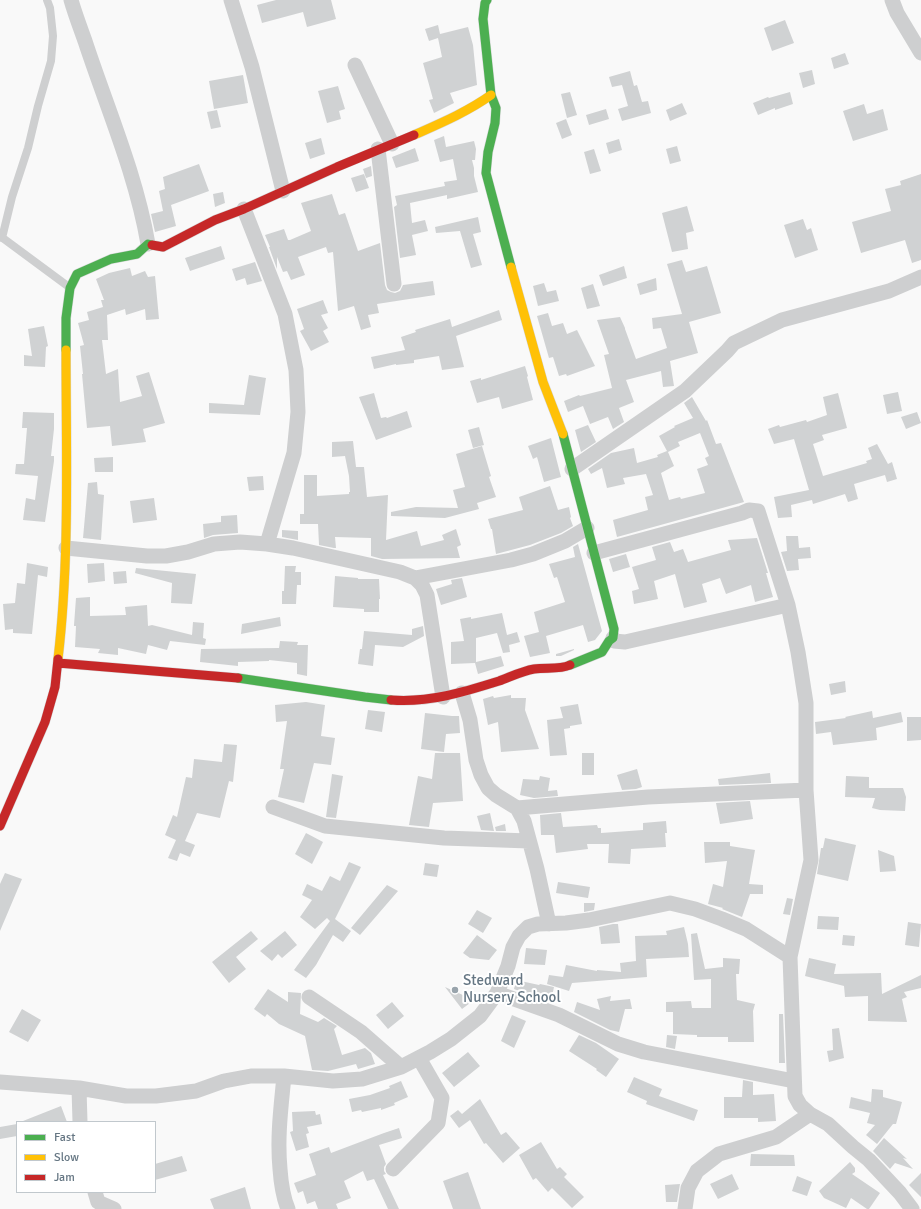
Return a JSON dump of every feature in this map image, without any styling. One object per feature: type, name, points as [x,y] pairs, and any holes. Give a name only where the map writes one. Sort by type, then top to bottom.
[{"type":"street","points":[[72,0],[92,65],[134,183],[148,244]]},
{"type":"street","points":[[230,0],[252,67],[283,191]]},
{"type":"street","points":[[58,663],[230,677],[410,701],[462,693],[534,669],[564,668],[602,652],[609,641],[613,638],[614,629],[586,528],[563,434],[543,382],[518,299],[486,172],[488,152],[495,123],[496,108],[491,95],[483,19],[485,3],[487,0]]},
{"type":"street","points":[[892,0],[897,13],[921,53]]},
{"type":"street","points":[[355,65],[385,147],[394,284]]},
{"type":"street","points":[[148,244],[163,247],[215,220],[244,209],[453,118],[491,95]]},
{"type":"street","points":[[244,209],[285,314],[296,370],[298,412],[294,453],[266,544]]},
{"type":"street","points":[[0,826],[44,722],[55,686],[58,663],[66,548],[66,318],[70,288],[77,274],[82,271],[111,259],[137,254],[148,244]]},
{"type":"street","points":[[572,469],[685,391],[727,351],[734,342],[782,320],[889,291],[921,278]]},
{"type":"street","points":[[594,553],[749,510],[758,511],[788,605],[798,652],[806,703],[806,790],[811,860],[790,957],[795,1061],[794,1080],[796,1096],[800,1105],[810,1114],[828,1124],[869,1160],[900,1193],[912,1209]]},
{"type":"street","points":[[416,578],[511,560],[533,554],[565,541],[586,528]]},
{"type":"street","points":[[66,548],[147,556],[166,556],[188,552],[214,544],[240,542],[266,544],[293,548],[353,561],[400,572],[416,578],[422,585],[427,595],[443,697]]},
{"type":"street","points":[[613,638],[614,641],[625,642],[788,605]]},
{"type":"street","points":[[462,693],[470,720],[476,760],[481,775],[488,788],[496,795],[517,808],[524,821],[537,869],[549,924]]},
{"type":"street","points":[[517,808],[653,797],[806,790]]},
{"type":"street","points":[[273,807],[325,826],[444,838],[529,841]]},
{"type":"street","points":[[0,1082],[79,1088],[126,1096],[156,1096],[196,1091],[224,1081],[251,1076],[284,1076],[333,1082],[362,1079],[401,1067],[419,1058],[451,1039],[480,1016],[497,992],[508,966],[513,947],[528,927],[538,924],[589,920],[670,903],[722,918],[746,929],[790,957]]},
{"type":"street","points":[[497,992],[559,1015],[618,1044],[644,1052],[794,1080]]},
{"type":"street","points":[[309,997],[361,1032],[401,1067]]},
{"type":"street","points":[[392,1169],[438,1123],[442,1098],[419,1058]]},
{"type":"street","points":[[284,1076],[279,1122],[278,1150],[284,1200],[288,1209]]},
{"type":"street","points":[[79,1088],[80,1121]]},
{"type":"street","points":[[685,1209],[688,1188],[697,1171],[719,1154],[776,1137],[810,1114]]},
{"type":"street","points":[[95,1193],[98,1202],[114,1209]]},
{"type":"lane","points":[[47,0],[50,8],[53,36],[51,61],[28,148],[1,237],[70,288]]},
{"type":"building","points":[[276,0],[331,0],[336,19],[307,27],[303,12],[262,23],[257,5]]},
{"type":"building","points":[[785,20],[794,43],[772,51],[764,28]]},
{"type":"building","points":[[438,25],[440,34],[468,27],[473,45],[477,85],[450,93],[454,103],[434,113],[429,100],[433,99],[423,63],[442,57],[438,38],[429,41],[425,29]]},
{"type":"building","points":[[845,53],[849,64],[834,69],[831,58]]},
{"type":"building","points":[[812,70],[815,84],[803,88],[799,73]]},
{"type":"building","points":[[630,71],[634,86],[637,85],[642,102],[648,101],[651,113],[622,121],[618,109],[628,106],[622,85],[612,87],[609,77]]},
{"type":"building","points":[[243,75],[248,103],[214,109],[209,81]]},
{"type":"building","points":[[338,86],[345,109],[339,111],[341,119],[327,123],[318,91]]},
{"type":"building","points":[[570,92],[577,115],[567,118],[561,94]]},
{"type":"building","points":[[790,92],[793,104],[775,110],[775,108],[758,115],[753,103],[768,97]]},
{"type":"building","points":[[682,103],[687,114],[670,121],[666,110]]},
{"type":"building","points":[[864,104],[867,114],[883,109],[888,130],[853,141],[843,111]]},
{"type":"building","points":[[606,109],[609,119],[589,125],[586,115]]},
{"type":"building","points":[[217,110],[221,127],[211,129],[207,112]]},
{"type":"building","points":[[566,119],[572,135],[562,139],[556,123]]},
{"type":"building","points":[[444,136],[446,147],[474,141],[476,149],[475,160],[472,160],[478,192],[447,199],[447,195],[410,203],[412,223],[425,220],[428,231],[412,235],[416,255],[400,258],[394,207],[397,205],[395,196],[445,186],[444,182],[457,180],[453,159],[440,162],[434,140]]},
{"type":"building","points":[[321,138],[325,154],[310,159],[305,143]]},
{"type":"building","points":[[619,139],[622,150],[609,154],[606,143]]},
{"type":"building","points":[[677,146],[681,161],[670,164],[666,149]]},
{"type":"building","points":[[415,148],[419,161],[396,168],[392,157]]},
{"type":"building","points":[[594,149],[601,171],[590,174],[584,152]]},
{"type":"building","points":[[199,164],[209,191],[171,205],[176,226],[155,232],[151,214],[163,211],[159,191],[165,189],[163,177]]},
{"type":"building","points":[[371,166],[372,176],[366,178],[363,169]]},
{"type":"building","points":[[364,174],[369,188],[356,192],[351,178]]},
{"type":"building","points":[[921,174],[921,260],[912,263],[905,240],[861,253],[852,222],[891,211],[885,189],[901,185],[900,181]]},
{"type":"building","points":[[223,192],[225,203],[215,207],[213,194]]},
{"type":"building","points":[[332,194],[339,215],[345,213],[358,251],[380,243],[385,285],[387,290],[395,293],[400,291],[403,285],[433,281],[435,295],[377,304],[379,313],[368,315],[371,327],[361,330],[354,306],[338,311],[333,252],[328,253],[326,247],[298,257],[305,275],[291,280],[287,271],[283,272],[277,257],[277,269],[265,235],[284,229],[288,240],[290,240],[311,231],[301,203]]},
{"type":"building","points":[[687,206],[694,231],[686,233],[688,249],[672,252],[662,213]]},
{"type":"building","points":[[478,217],[481,232],[473,234],[482,265],[471,268],[460,231],[436,233],[435,227]]},
{"type":"building","points":[[803,219],[807,230],[811,228],[818,250],[795,258],[784,225]]},
{"type":"building","points":[[221,246],[225,259],[190,271],[185,258]]},
{"type":"building","points":[[682,260],[686,272],[707,266],[721,313],[689,322],[698,353],[670,361],[674,386],[663,387],[661,371],[626,380],[634,402],[619,408],[624,422],[613,429],[608,417],[590,424],[583,406],[568,412],[564,401],[579,395],[612,388],[604,355],[609,354],[597,320],[620,317],[636,359],[667,348],[661,328],[653,329],[652,318],[682,314],[667,264]]},
{"type":"building","points":[[255,262],[262,281],[247,285],[245,278],[236,281],[232,269]]},
{"type":"building","points":[[624,266],[627,278],[603,286],[599,275]]},
{"type":"building","points":[[130,268],[132,276],[145,271],[148,277],[155,276],[159,319],[146,320],[145,309],[126,315],[125,309],[107,315],[108,340],[102,340],[106,374],[118,369],[120,402],[142,396],[136,376],[149,372],[165,423],[143,429],[146,442],[112,446],[110,426],[87,428],[80,346],[84,345],[78,323],[89,320],[87,312],[103,307],[101,300],[104,300],[96,279],[109,273]]},
{"type":"building","points":[[656,278],[657,290],[640,295],[637,284]]},
{"type":"building","points":[[544,283],[547,292],[556,290],[559,301],[538,306],[533,286]]},
{"type":"building","points":[[593,284],[600,306],[587,309],[581,288]]},
{"type":"building","points":[[323,300],[328,313],[321,315],[328,328],[323,331],[329,342],[311,351],[300,331],[304,329],[297,309]]},
{"type":"building","points":[[499,310],[502,320],[456,336],[464,367],[442,370],[439,356],[414,360],[414,363],[396,364],[374,369],[371,357],[405,350],[401,337],[416,332],[415,330],[450,319],[452,327]]},
{"type":"building","points":[[548,313],[552,326],[563,323],[567,334],[577,330],[595,366],[567,376],[566,374],[559,376],[553,357],[549,358],[537,316]]},
{"type":"building","points":[[44,326],[48,346],[46,347],[45,367],[24,366],[24,355],[32,356],[28,329]]},
{"type":"building","points":[[525,366],[533,400],[502,409],[499,397],[477,403],[470,381],[481,378],[481,380]]},
{"type":"building","points":[[249,375],[266,378],[260,415],[209,413],[209,403],[244,405]]},
{"type":"building","points":[[898,392],[902,411],[887,414],[883,395]]},
{"type":"building","points":[[374,393],[381,418],[387,418],[407,411],[412,427],[376,440],[359,397]]},
{"type":"building","points":[[838,393],[847,428],[822,435],[824,440],[813,444],[823,476],[867,463],[866,461],[872,459],[868,448],[877,444],[888,464],[892,462],[897,479],[887,482],[885,475],[854,484],[858,499],[848,502],[845,494],[813,504],[812,500],[791,505],[792,517],[778,518],[774,497],[809,490],[794,439],[774,444],[768,429],[779,425],[780,427],[806,420],[807,422],[827,415],[823,397]]},
{"type":"building","points":[[692,397],[706,421],[707,420],[716,444],[721,443],[744,502],[617,537],[613,520],[648,510],[645,497],[653,495],[646,474],[623,478],[625,484],[607,488],[602,468],[591,474],[588,469],[611,453],[634,448],[637,463],[658,457],[657,455],[667,451],[659,436],[675,427],[674,426],[693,418],[684,403]],"holes":[[[700,433],[709,456],[705,458],[708,465],[697,469],[705,493],[681,499],[680,497],[669,500],[661,473],[674,466],[668,452],[680,446],[678,442]]]},
{"type":"building","points":[[23,412],[54,413],[51,456],[54,456],[54,461],[45,522],[23,520],[26,498],[35,500],[38,476],[15,474],[16,464],[24,464],[27,428],[22,428]]},
{"type":"building","points":[[917,412],[921,423],[906,429],[901,417]]},
{"type":"building","points":[[588,425],[596,442],[581,452],[575,430]]},
{"type":"building","points":[[479,427],[484,445],[473,448],[468,430]]},
{"type":"building","points":[[551,438],[561,477],[544,482],[537,457],[533,459],[528,446]]},
{"type":"building","points":[[353,441],[356,467],[364,467],[367,497],[388,495],[386,540],[417,531],[421,546],[444,540],[442,535],[456,529],[461,545],[457,547],[460,558],[382,559],[371,556],[371,538],[335,537],[336,548],[319,545],[318,524],[300,524],[300,514],[304,514],[304,475],[317,475],[317,496],[349,494],[349,476],[345,456],[332,457],[332,442]]},
{"type":"building","points":[[482,446],[491,476],[489,477],[496,497],[477,503],[479,509],[445,518],[391,516],[391,512],[416,507],[458,508],[453,490],[465,487],[456,454]]},
{"type":"building","points":[[113,457],[113,472],[95,472],[94,458]]},
{"type":"building","points":[[263,476],[264,490],[249,491],[247,477]]},
{"type":"building","points":[[97,482],[98,494],[104,495],[101,540],[83,538],[88,483]]},
{"type":"building","points":[[550,486],[558,510],[569,507],[570,518],[573,526],[561,533],[530,545],[496,554],[492,529],[488,519],[523,510],[519,497]]},
{"type":"building","points":[[154,498],[157,520],[133,523],[130,501]]},
{"type":"building","points":[[237,515],[238,533],[213,535],[204,538],[203,524],[221,522],[221,516]]},
{"type":"building","points":[[282,530],[298,531],[298,540],[282,537]]},
{"type":"building","points":[[786,536],[798,536],[799,548],[810,547],[811,558],[798,559],[799,570],[787,571],[781,552],[787,551]]},
{"type":"building","points":[[757,538],[768,573],[766,573],[773,597],[755,602],[751,585],[726,594],[720,578],[702,584],[707,602],[684,608],[675,574],[654,581],[658,599],[634,604],[632,591],[639,589],[632,567],[656,560],[652,547],[670,542],[674,552],[683,549],[688,562],[731,550],[728,540]]},
{"type":"building","points":[[578,544],[602,631],[595,640],[588,642],[583,625],[546,636],[550,653],[530,657],[524,636],[539,632],[534,612],[565,602],[557,577],[554,578],[549,564],[575,557],[573,547]]},
{"type":"building","points":[[626,554],[630,567],[613,572],[609,559]]},
{"type":"building","points":[[27,563],[48,567],[47,577],[38,575],[32,634],[13,633],[13,629],[5,630],[3,604],[15,603],[17,583],[25,584]]},
{"type":"building","points":[[104,563],[105,581],[88,583],[87,564]]},
{"type":"building","points":[[285,566],[296,566],[295,572],[301,572],[301,585],[297,585],[296,604],[282,604]]},
{"type":"building","points":[[136,568],[196,574],[192,604],[171,603],[172,583],[135,573]]},
{"type":"building","points":[[126,571],[127,583],[114,584],[113,572]]},
{"type":"building","points":[[335,576],[358,579],[379,579],[379,612],[364,612],[364,609],[333,607]]},
{"type":"building","points":[[462,578],[467,597],[441,605],[436,589],[452,584],[451,580]]},
{"type":"building","points":[[90,597],[90,616],[126,615],[125,607],[147,605],[148,626],[152,625],[192,635],[193,622],[204,623],[203,638],[206,639],[205,645],[170,641],[167,650],[148,645],[146,654],[118,648],[118,655],[98,653],[100,649],[75,647],[76,626],[74,625],[76,598]]},
{"type":"building","points":[[502,613],[507,635],[517,632],[520,642],[509,645],[510,652],[503,653],[497,633],[476,638],[476,662],[501,656],[504,666],[478,674],[475,663],[451,664],[451,642],[464,641],[460,619],[471,617],[471,619]]},
{"type":"building","points":[[280,617],[281,626],[241,634],[242,624]]},
{"type":"building","points":[[423,626],[424,636],[403,647],[375,645],[373,666],[358,664],[360,649],[362,649],[364,631],[412,635],[412,629]]},
{"type":"building","points":[[280,641],[298,642],[297,645],[308,645],[307,676],[297,674],[297,663],[269,660],[238,662],[238,666],[200,662],[201,649],[279,648]]},
{"type":"building","points":[[574,649],[561,656],[556,656],[556,654]]},
{"type":"building","points":[[845,681],[846,692],[831,695],[829,684]]},
{"type":"building","points":[[511,695],[511,698],[526,698],[525,710],[539,749],[501,752],[498,722],[488,725],[483,699],[493,696],[494,698]]},
{"type":"building","points":[[306,702],[325,705],[321,736],[335,738],[331,765],[314,763],[304,803],[278,797],[284,769],[280,769],[287,721],[276,722],[275,705]]},
{"type":"building","points":[[578,704],[582,724],[570,726],[570,728],[564,729],[567,755],[550,756],[547,720],[563,718],[560,707]]},
{"type":"building","points":[[368,710],[385,712],[382,732],[365,729]]},
{"type":"building","points":[[872,711],[873,718],[901,712],[903,722],[876,728],[877,740],[833,745],[831,732],[816,734],[815,722],[846,718],[845,717]]},
{"type":"building","points":[[425,713],[459,716],[460,733],[446,734],[444,752],[421,749]]},
{"type":"building","points":[[907,717],[921,717],[921,740],[907,741]]},
{"type":"building","points":[[224,744],[237,745],[233,782],[229,781],[220,818],[197,813],[185,841],[195,845],[190,857],[180,853],[177,861],[168,858],[176,840],[165,835],[173,815],[177,817],[186,777],[192,778],[194,759],[222,762]]},
{"type":"building","points":[[435,753],[460,753],[463,801],[433,803],[429,827],[409,825],[418,776],[432,779]]},
{"type":"building","points":[[582,753],[594,753],[594,775],[582,775]]},
{"type":"building","points":[[637,769],[642,787],[622,790],[617,775]]},
{"type":"building","points":[[770,773],[771,783],[719,785],[718,779]]},
{"type":"building","points":[[332,774],[343,776],[336,818],[326,817]]},
{"type":"building","points":[[540,776],[550,778],[548,791],[557,790],[558,796],[534,798],[520,795],[523,779],[539,780]]},
{"type":"building","points":[[846,776],[869,777],[869,788],[903,788],[906,797],[905,811],[880,810],[872,808],[875,798],[845,797]]},
{"type":"building","points":[[750,801],[753,819],[720,824],[716,803]]},
{"type":"building","points":[[490,813],[494,831],[481,830],[477,816]]},
{"type":"building","points":[[561,813],[563,827],[597,825],[598,828],[601,828],[601,833],[643,830],[643,823],[666,821],[666,847],[631,849],[630,864],[608,863],[609,844],[587,844],[588,849],[556,853],[554,835],[541,835],[540,815]]},
{"type":"building","points":[[505,824],[506,831],[496,831],[495,827]]},
{"type":"building","points":[[306,833],[323,842],[312,864],[295,854]]},
{"type":"building","points":[[825,838],[856,845],[848,881],[817,874],[821,848],[823,848]]},
{"type":"building","points":[[704,842],[730,842],[730,846],[755,850],[749,884],[763,885],[763,894],[750,894],[742,917],[722,909],[723,908],[708,904],[713,884],[723,887],[727,861],[705,863]]},
{"type":"building","points":[[878,850],[894,856],[896,871],[880,872]]},
{"type":"building","points":[[349,862],[361,867],[335,919],[351,931],[343,942],[333,935],[316,965],[306,978],[294,970],[330,921],[327,918],[315,929],[300,917],[312,900],[302,895],[307,884],[322,891],[330,876],[340,881]]},
{"type":"building","points":[[425,863],[439,865],[437,877],[423,875]]},
{"type":"building","points":[[5,873],[22,879],[0,931],[0,884]]},
{"type":"building","points":[[558,882],[590,887],[588,898],[556,893]]},
{"type":"building","points":[[387,885],[398,891],[360,935],[351,928]]},
{"type":"building","points":[[787,898],[793,899],[790,915],[783,914]]},
{"type":"building","points":[[584,903],[595,903],[594,910],[584,912]]},
{"type":"building","points":[[477,910],[492,918],[483,933],[468,924]]},
{"type":"building","points":[[818,916],[839,917],[838,930],[817,929]]},
{"type":"building","points":[[908,922],[921,924],[919,947],[905,945]]},
{"type":"building","points":[[618,924],[620,943],[601,944],[599,927]]},
{"type":"building","points":[[684,927],[689,957],[646,959],[647,977],[572,983],[569,991],[547,984],[549,975],[563,977],[566,965],[597,971],[621,972],[620,963],[636,961],[635,936],[667,935],[666,931]]},
{"type":"building","points":[[251,931],[258,939],[236,957],[246,969],[229,983],[212,962]]},
{"type":"building","points":[[285,931],[297,945],[282,958],[278,954],[272,961],[260,951]]},
{"type":"building","points":[[697,933],[705,969],[723,967],[723,958],[740,959],[739,974],[736,974],[737,1000],[755,1004],[753,1011],[754,1042],[728,1042],[728,1037],[697,1037],[697,1035],[673,1034],[673,1012],[666,1012],[666,1002],[691,1001],[692,1008],[711,1008],[711,979],[694,980],[691,934]]},
{"type":"building","points":[[477,935],[497,950],[489,960],[470,958],[463,953]]},
{"type":"building","points":[[843,935],[855,936],[854,946],[842,945]]},
{"type":"building","points":[[526,948],[547,950],[545,965],[524,964]]},
{"type":"building","points":[[809,958],[836,964],[834,974],[881,973],[882,994],[921,975],[921,988],[904,992],[907,997],[902,999],[907,1022],[868,1021],[868,996],[845,997],[844,986],[805,976]]},
{"type":"building","points":[[516,980],[554,987],[551,1001],[543,1000],[514,989]]},
{"type":"building","points":[[445,987],[474,1000],[462,1009]]},
{"type":"building","points":[[268,989],[288,1002],[288,992],[301,993],[300,1014],[318,1022],[324,1018],[337,1026],[334,1029],[342,1055],[365,1048],[371,1053],[375,1064],[358,1069],[356,1064],[328,1071],[312,1070],[305,1036],[279,1024],[267,1014],[265,1017],[254,1009]]},
{"type":"building","points":[[611,996],[610,1001],[630,999],[632,1009],[625,1009],[619,1032],[610,1030],[574,1012],[577,1002],[600,1010],[597,999]]},
{"type":"building","points":[[392,1002],[404,1016],[388,1029],[376,1015]]},
{"type":"building","points":[[22,1009],[41,1020],[28,1042],[9,1032]]},
{"type":"building","points":[[779,1014],[783,1014],[785,1063],[779,1063]]},
{"type":"building","points":[[512,1015],[526,1021],[514,1048],[501,1041]]},
{"type":"building","points":[[839,1028],[844,1058],[829,1062],[827,1051],[833,1050],[832,1029]]},
{"type":"building","points":[[579,1035],[596,1043],[619,1059],[606,1077],[596,1070],[597,1069],[569,1051]]},
{"type":"building","points":[[667,1035],[677,1036],[675,1049],[666,1047]]},
{"type":"building","points":[[468,1052],[480,1066],[454,1087],[442,1073]]},
{"type":"building","points":[[634,1077],[662,1089],[659,1096],[698,1110],[694,1121],[646,1104],[647,1101],[627,1092]]},
{"type":"building","points":[[743,1080],[753,1082],[753,1095],[774,1094],[776,1121],[758,1122],[758,1118],[724,1118],[724,1097],[742,1097]]},
{"type":"building","points":[[401,1081],[408,1097],[394,1103],[395,1105],[381,1110],[381,1108],[362,1112],[361,1110],[352,1112],[349,1099],[370,1095],[390,1088],[389,1086]]},
{"type":"building","points":[[872,1089],[883,1090],[883,1097],[902,1102],[896,1124],[893,1124],[877,1144],[866,1135],[875,1125],[867,1123],[870,1113],[849,1108],[851,1097],[871,1102]]},
{"type":"building","points":[[480,1099],[501,1135],[506,1132],[520,1148],[503,1163],[486,1143],[484,1144],[470,1120],[459,1128],[450,1116],[458,1110],[462,1114]]},
{"type":"building","points":[[61,1106],[67,1121],[23,1121]]},
{"type":"building","points":[[315,1111],[316,1115],[320,1114],[322,1124],[307,1127],[309,1133],[306,1134],[309,1147],[296,1151],[290,1132],[293,1131],[292,1112]]},
{"type":"building","points":[[16,1124],[16,1136],[0,1139],[0,1127]]},
{"type":"building","points":[[399,1128],[402,1138],[379,1145],[386,1164],[384,1171],[386,1174],[383,1175],[399,1209],[388,1209],[374,1179],[367,1181],[363,1171],[344,1181],[351,1198],[336,1204],[338,1209],[318,1209],[315,1201],[307,1204],[303,1191],[298,1193],[294,1183],[316,1175],[309,1154],[329,1147],[331,1153]]},
{"type":"building","points":[[884,1138],[907,1159],[903,1158],[913,1169],[895,1163],[890,1169],[873,1151]]},
{"type":"building","points":[[541,1142],[557,1169],[560,1167],[567,1174],[564,1177],[584,1197],[572,1208],[552,1188],[548,1192],[536,1178],[533,1180],[519,1155]]},
{"type":"building","points":[[751,1154],[794,1155],[795,1166],[750,1166]]},
{"type":"building","points":[[182,1156],[187,1171],[156,1180],[156,1164]]},
{"type":"building","points":[[850,1162],[855,1168],[855,1172],[852,1174],[880,1193],[869,1209],[851,1198],[846,1208],[824,1198],[819,1191]]},
{"type":"building","points":[[468,1172],[481,1209],[453,1209],[443,1181]]},
{"type":"building","points":[[921,1173],[921,1197],[909,1185]]},
{"type":"building","points":[[732,1174],[739,1189],[718,1199],[710,1184]]},
{"type":"building","points":[[797,1176],[812,1182],[807,1196],[792,1191]]},
{"type":"building","points":[[680,1184],[677,1202],[666,1202],[665,1185]]},
{"type":"building","points":[[245,1187],[251,1209],[214,1209],[210,1199]]},
{"type":"traffic: fast","points":[[487,0],[485,3],[483,19],[491,95],[496,108],[495,123],[488,152],[486,173],[511,267]]},
{"type":"traffic: fast","points":[[66,350],[66,318],[70,288],[77,274],[111,259],[137,254],[148,244],[152,245]]},
{"type":"traffic: fast","points":[[563,434],[614,629],[613,638],[609,641],[602,652],[570,665]]},
{"type":"traffic: fast","points":[[238,678],[391,700]]},
{"type":"traffic: slow","points":[[414,135],[444,122],[491,95]]},
{"type":"traffic: slow","points":[[511,267],[543,382],[563,434]]},
{"type":"traffic: slow","points":[[58,659],[62,620],[66,543],[66,350]]},
{"type":"traffic: jam","points":[[152,245],[163,247],[215,220],[244,209],[337,167],[414,135]]},
{"type":"traffic: jam","points":[[0,826],[45,722],[55,687],[58,659]]},
{"type":"traffic: jam","points":[[58,663],[238,678]]},
{"type":"traffic: jam","points":[[391,700],[419,700],[446,696],[499,681],[530,670],[539,668],[566,667],[570,665]]},
{"type":"place","name":"Stedward Nursery School","points":[[455,990]]}]
